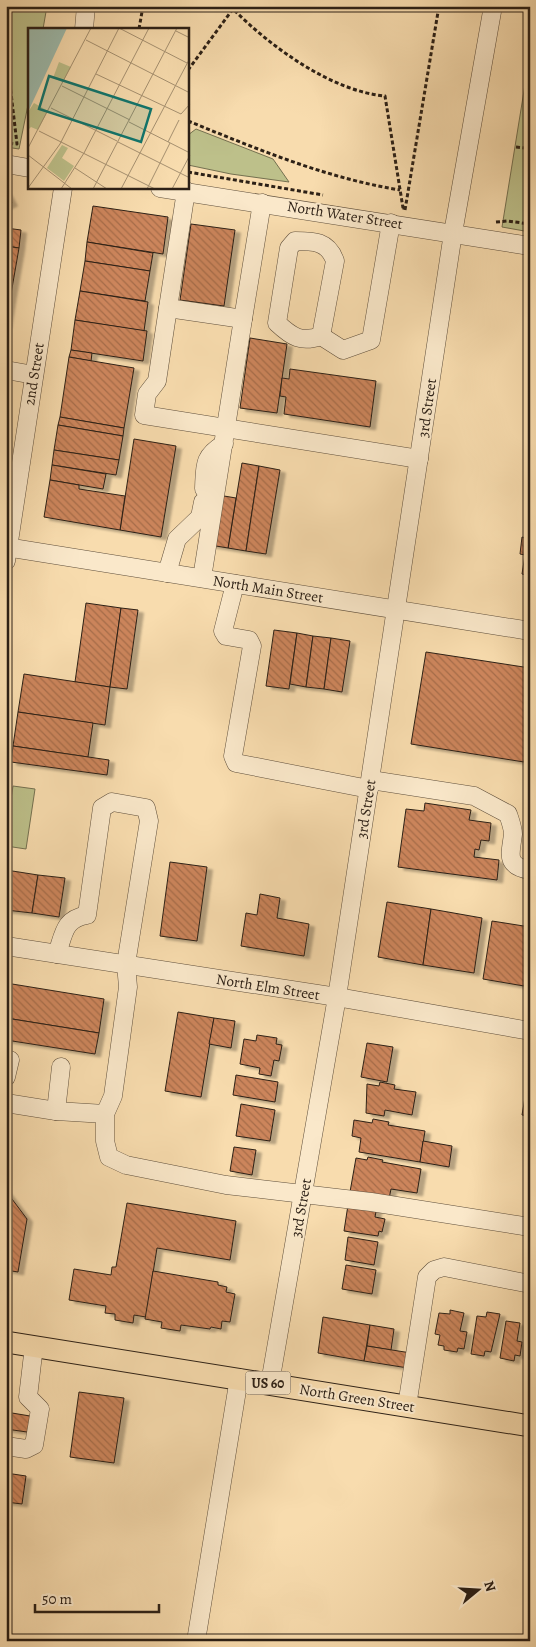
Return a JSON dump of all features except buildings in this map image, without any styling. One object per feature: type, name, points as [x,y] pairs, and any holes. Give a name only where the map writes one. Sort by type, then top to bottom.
[{"type":"main road","name":"North Green Street","points":[[6,1342],[530,1426]]},
{"type":"street","points":[[84,28],[86,6]]},
{"type":"street","name":"3rd Street","points":[[270,1383],[337,997],[453,233],[493,6]]},
{"type":"street","points":[[6,164],[28,168]]},
{"type":"street","name":"2nd Street","points":[[7,552],[63,189]]},
{"type":"street","name":"North Water Street","points":[[166,189],[262,203],[324,203],[392,214],[453,233],[530,246]]},
{"type":"street","points":[[186,192],[157,381],[147,394],[144,415],[226,436],[419,459]]},
{"type":"street","points":[[202,578],[262,203]]},
{"type":"street","points":[[318,241],[324,203]]},
{"type":"street","points":[[321,336],[343,350],[371,340],[392,214]]},
{"type":"street","points":[[295,241],[318,241],[332,251],[335,261],[321,336],[307,341],[291,336],[277,323],[289,248],[295,241]]},
{"type":"street","points":[[168,308],[243,319]]},
{"type":"street","points":[[6,370],[34,374]]},
{"type":"street","points":[[167,573],[177,539],[200,517],[206,462],[212,451],[226,436]]},
{"type":"street","name":"North Main Street","points":[[7,552],[202,578],[530,631]]},
{"type":"street","points":[[235,584],[222,631],[226,636],[250,640],[252,646],[233,756],[236,763],[370,785],[474,796],[508,814],[513,832],[509,852],[513,864],[521,869],[530,870]]},
{"type":"street","points":[[57,954],[68,922],[77,917],[87,915],[102,808],[112,802],[146,808],[149,821],[126,964],[128,987],[113,1096],[105,1114],[105,1141],[109,1158],[126,1165],[226,1185],[370,1202],[530,1227]]},
{"type":"street","name":"North Elm Street","points":[[6,946],[337,997],[530,1031]]},
{"type":"street","points":[[6,1077],[10,1060]]},
{"type":"street","points":[[56,1111],[61,1068]]},
{"type":"street","points":[[6,1103],[56,1111],[105,1114]]},
{"type":"street","points":[[408,1406],[427,1277],[434,1270],[444,1267],[530,1284]]},
{"type":"street","points":[[6,1446],[26,1449],[34,1445],[40,1409],[28,1397],[34,1346]]},
{"type":"street","points":[[196,1641],[239,1378]]},
{"type":"path","points":[[139,28],[143,6]]},
{"type":"path","points":[[405,211],[439,6]]},
{"type":"path","points":[[189,69],[233,9],[266,40],[307,67],[354,88],[385,96],[404,208],[392,214]]},
{"type":"path","points":[[6,52],[17,144],[6,142]]},
{"type":"path","points":[[189,121],[266,153],[314,169],[400,190]]},
{"type":"path","points":[[516,147],[526,148],[530,144]]},
{"type":"path","points":[[189,172],[324,203]]},
{"type":"path","points":[[507,221],[530,224]]},
{"type":"green space","points":[[6,6],[47,6],[43,28],[28,28],[28,105],[19,149],[6,147]]},
{"type":"green space","points":[[528,66],[530,66],[530,232],[502,227]]},
{"type":"green space","points":[[196,129],[273,159],[289,182],[231,174],[189,165],[189,134]]},
{"type":"green space","points":[[13,786],[35,789],[26,849],[6,846],[6,830]]}]
